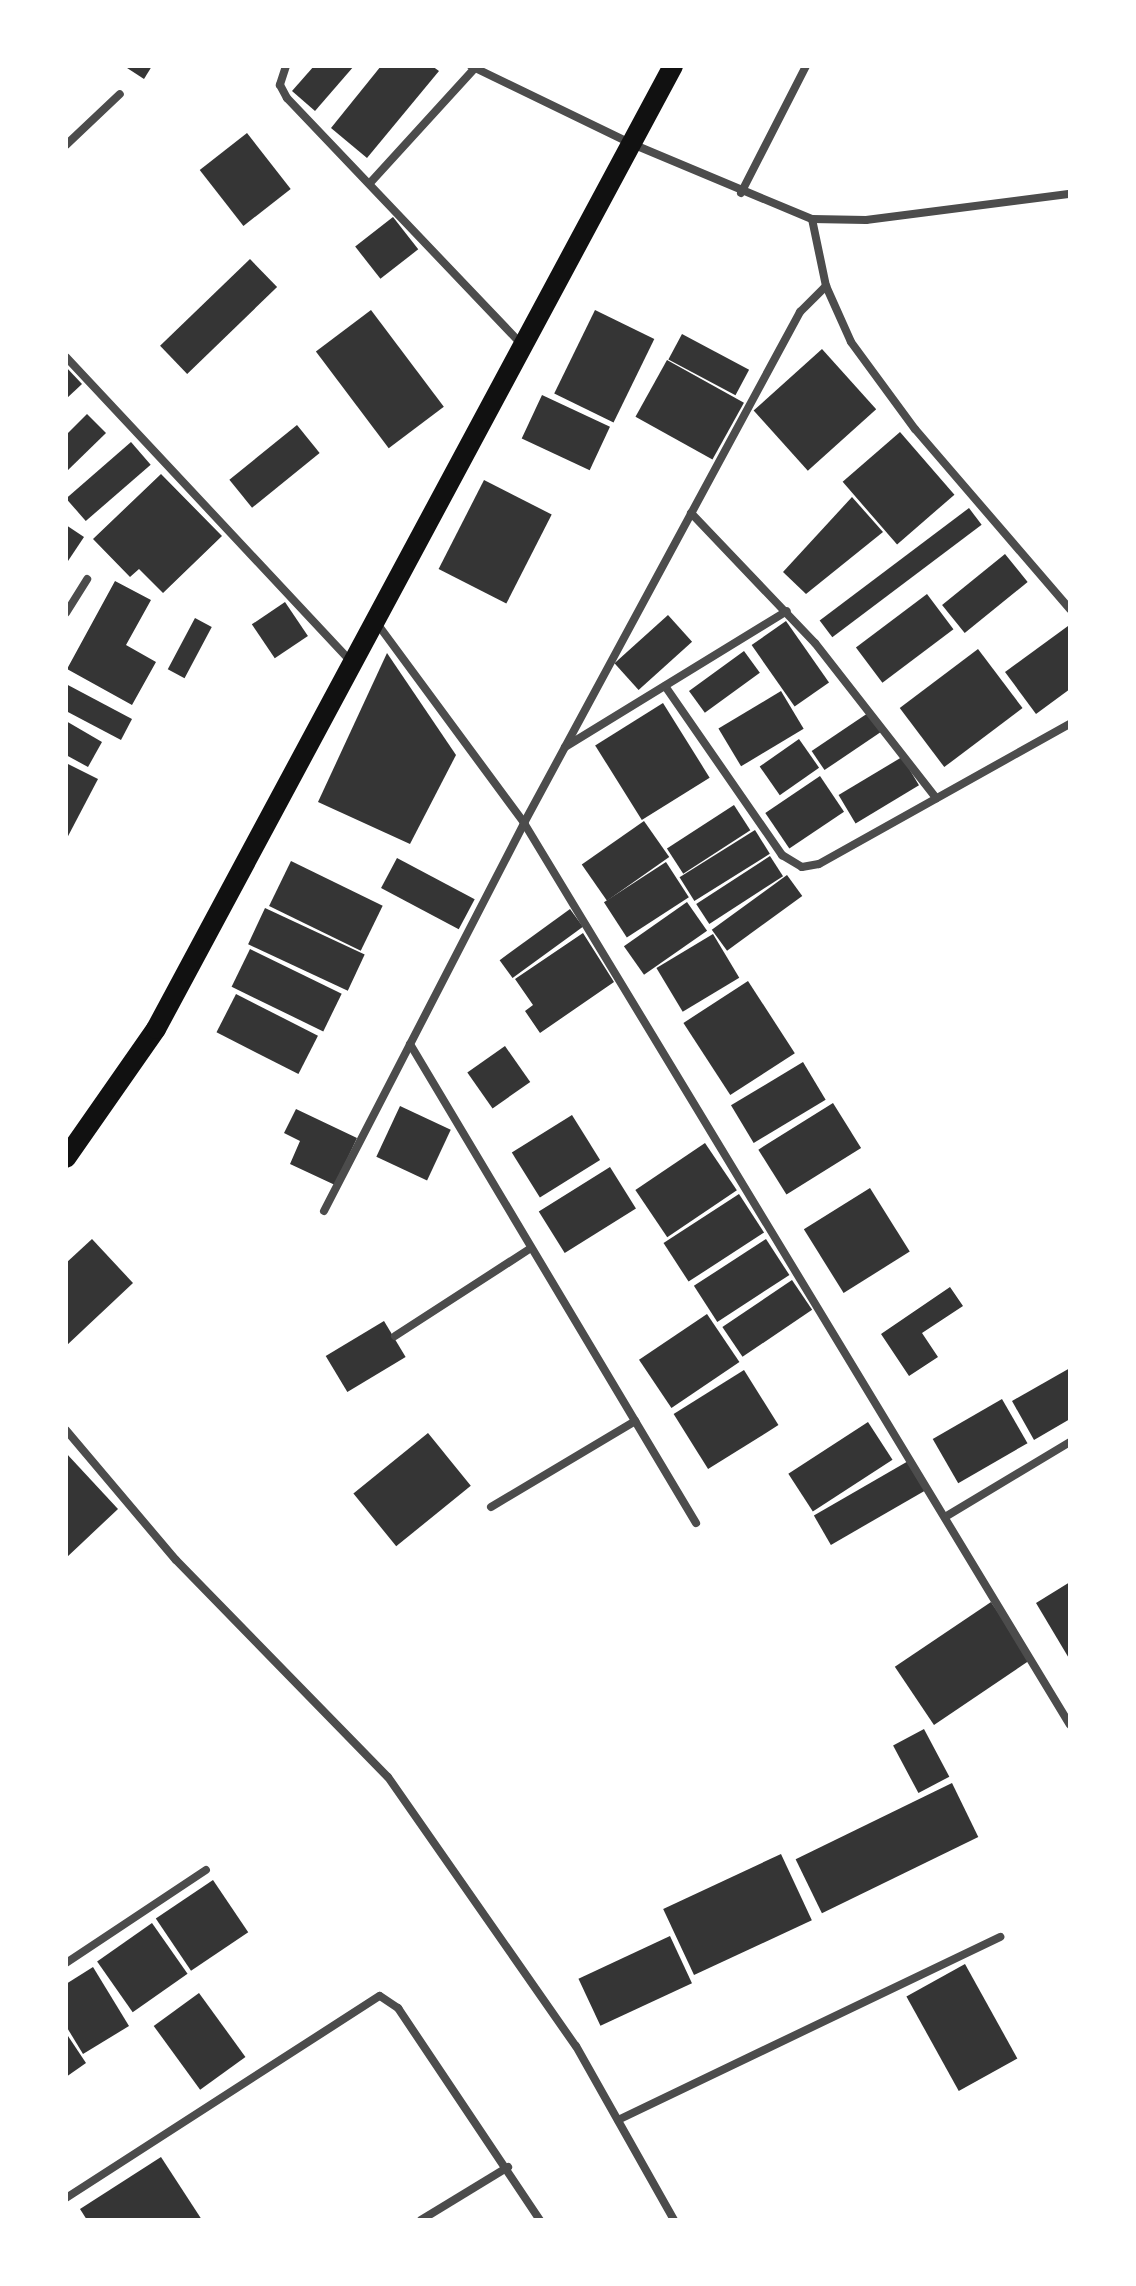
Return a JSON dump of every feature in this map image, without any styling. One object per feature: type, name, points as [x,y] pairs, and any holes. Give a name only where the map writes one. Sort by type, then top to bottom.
[{"type":"main road","points":[[66,1158],[156,1029],[521,344],[673,66]]},
{"type":"street","points":[[286,66],[280,85],[287,98],[521,344]]},
{"type":"street","points":[[741,193],[806,66]]},
{"type":"street","points":[[370,183],[473,67],[741,193],[812,219],[866,220],[1070,194]]},
{"type":"street","points":[[66,145],[120,94]]},
{"type":"street","points":[[812,219],[826,286],[851,342],[915,429],[1070,609]]},
{"type":"street","points":[[324,1211],[564,747],[800,312],[826,286]]},
{"type":"street","points":[[66,357],[351,662]]},
{"type":"street","points":[[691,513],[787,611],[936,798]]},
{"type":"street","points":[[66,613],[87,579]]},
{"type":"street","points":[[564,747],[787,611]]},
{"type":"street","points":[[374,618],[524,823],[1070,1725]]},
{"type":"street","points":[[665,686],[782,855],[802,867],[819,864],[1070,724]]},
{"type":"street","points":[[410,1044],[696,1523]]},
{"type":"street","points":[[395,1336],[531,1248]]},
{"type":"street","points":[[491,1507],[635,1421]]},
{"type":"street","points":[[66,1430],[176,1560],[388,1777],[576,2046],[674,2220]]},
{"type":"street","points":[[945,1517],[1070,1442]]},
{"type":"street","points":[[66,1963],[206,1870]]},
{"type":"street","points":[[618,2120],[1000,1937]]},
{"type":"street","points":[[66,2198],[380,1996],[398,2008],[508,2167],[540,2220]]},
{"type":"street","points":[[421,2220],[508,2167]]},
{"type":"building","points":[[124,66],[152,66],[144,79]]},
{"type":"building","points":[[314,66],[354,66],[315,111],[292,91]]},
{"type":"building","points":[[381,66],[432,66],[439,71],[367,158],[331,128]]},
{"type":"building","points":[[247,133],[291,189],[243,226],[200,170]]},
{"type":"building","points":[[393,217],[418,249],[380,279],[355,247]]},
{"type":"building","points":[[250,259],[277,287],[187,374],[160,346]]},
{"type":"building","points":[[371,310],[444,407],[389,448],[316,352]]},
{"type":"building","points":[[595,310],[654,339],[614,423],[554,394]]},
{"type":"building","points":[[682,334],[749,370],[735,395],[668,360]]},
{"type":"building","points":[[822,349],[876,409],[808,471],[754,411]]},
{"type":"building","points":[[667,360],[744,403],[712,460],[635,417]]},
{"type":"building","points":[[66,367],[82,384],[66,399]]},
{"type":"building","points":[[542,395],[610,427],[590,470],[522,439]]},
{"type":"building","points":[[87,414],[106,433],[66,472],[66,435]]},
{"type":"building","points":[[297,425],[320,453],[252,508],[229,480]]},
{"type":"building","points":[[900,432],[954,495],[897,545],[843,482]]},
{"type":"building","points":[[131,442],[151,465],[86,521],[66,498]]},
{"type":"building","points":[[161,474],[222,536],[163,593],[139,569],[130,577],[93,539]]},
{"type":"building","points":[[484,480],[552,515],[506,604],[439,569]]},
{"type":"building","points":[[852,497],[883,532],[806,594],[783,572]]},
{"type":"building","points":[[969,508],[982,525],[832,637],[820,621]]},
{"type":"building","points":[[66,525],[84,537],[66,564]]},
{"type":"building","points":[[1005,554],[1028,582],[965,633],[942,605]]},
{"type":"building","points":[[115,581],[151,600],[126,645],[156,662],[132,705],[67,669]]},
{"type":"building","points":[[927,594],[953,629],[882,683],[856,648]]},
{"type":"building","points":[[285,602],[308,636],[275,658],[252,624]]},
{"type":"building","points":[[668,615],[692,642],[639,690],[614,663]]},
{"type":"building","points":[[195,618],[212,627],[185,678],[168,669]]},
{"type":"building","points":[[786,621],[829,682],[795,707],[752,645]]},
{"type":"building","points":[[1068,626],[1070,689],[1036,714],[1005,672]]},
{"type":"building","points":[[978,649],[1023,708],[944,767],[900,708]]},
{"type":"building","points":[[744,651],[760,673],[705,713],[689,691]]},
{"type":"building","points":[[387,653],[456,755],[410,844],[318,802]]},
{"type":"building","points":[[66,684],[132,719],[121,740],[66,711]]},
{"type":"building","points":[[781,691],[804,729],[741,766],[718,729]]},
{"type":"building","points":[[663,703],[710,778],[642,820],[595,745]]},
{"type":"building","points":[[868,713],[881,732],[824,770],[812,751]]},
{"type":"building","points":[[66,721],[102,742],[88,767],[66,755]]},
{"type":"building","points":[[799,739],[819,768],[780,795],[760,767]]},
{"type":"building","points":[[902,757],[919,785],[856,823],[839,795]]},
{"type":"building","points":[[66,763],[98,779],[66,840]]},
{"type":"building","points":[[820,776],[844,812],[789,849],[765,813]]},
{"type":"building","points":[[734,805],[750,830],[683,874],[667,849]]},
{"type":"building","points":[[644,821],[669,857],[607,901],[582,865]]},
{"type":"building","points":[[755,830],[770,854],[694,901],[680,877]]},
{"type":"building","points":[[770,856],[783,876],[709,924],[696,904]]},
{"type":"building","points":[[397,858],[475,899],[459,929],[381,888]]},
{"type":"building","points":[[291,861],[383,906],[361,951],[269,906]]},
{"type":"building","points":[[666,862],[689,897],[627,938],[604,902]]},
{"type":"building","points":[[787,875],[802,896],[727,951],[712,930]]},
{"type":"building","points":[[687,902],[707,931],[644,975],[624,946]]},
{"type":"building","points":[[265,908],[365,954],[348,991],[248,944]]},
{"type":"building","points":[[570,909],[583,927],[513,978],[500,960]]},
{"type":"building","points":[[583,933],[614,982],[540,1033],[525,1011],[533,1005],[515,979]]},
{"type":"building","points":[[713,934],[739,978],[683,1012],[656,968]]},
{"type":"building","points":[[250,949],[342,994],[323,1031],[232,987]]},
{"type":"building","points":[[748,981],[795,1053],[730,1095],[683,1023]]},
{"type":"building","points":[[236,994],[318,1036],[298,1074],[216,1032]]},
{"type":"building","points":[[505,1046],[530,1082],[493,1108],[467,1072]]},
{"type":"building","points":[[803,1062],[826,1100],[754,1143],[731,1105]]},
{"type":"building","points":[[833,1103],[861,1148],[786,1195],[758,1150]]},
{"type":"building","points":[[400,1106],[451,1130],[427,1180],[376,1157]]},
{"type":"building","points":[[296,1109],[357,1138],[335,1185],[290,1164],[300,1141],[284,1133]]},
{"type":"building","points":[[572,1115],[600,1160],[540,1198],[512,1153]]},
{"type":"building","points":[[705,1143],[737,1190],[667,1237],[635,1190]]},
{"type":"building","points":[[610,1167],[636,1209],[565,1253],[539,1212]]},
{"type":"building","points":[[870,1188],[910,1252],[844,1293],[804,1229]]},
{"type":"building","points":[[739,1194],[764,1233],[689,1282],[664,1243]]},
{"type":"building","points":[[92,1239],[133,1283],[66,1346],[66,1263]]},
{"type":"building","points":[[766,1239],[789,1275],[717,1322],[694,1286]]},
{"type":"building","points":[[792,1280],[812,1310],[742,1357],[722,1327]]},
{"type":"building","points":[[950,1287],[963,1306],[922,1333],[938,1357],[909,1376],[881,1334]]},
{"type":"building","points":[[707,1314],[739,1362],[671,1408],[639,1360]]},
{"type":"building","points":[[384,1321],[406,1357],[347,1392],[326,1356]]},
{"type":"building","points":[[1070,1368],[1070,1419],[1034,1440],[1012,1401]]},
{"type":"building","points":[[744,1370],[778,1425],[708,1469],[674,1414]]},
{"type":"building","points":[[1002,1399],[1028,1443],[958,1483],[933,1439]]},
{"type":"building","points":[[868,1422],[893,1460],[813,1511],[788,1474]]},
{"type":"building","points":[[428,1433],[471,1486],[396,1546],[353,1493]]},
{"type":"building","points":[[66,1453],[118,1509],[66,1558]]},
{"type":"building","points":[[910,1460],[927,1489],[831,1545],[814,1516]]},
{"type":"building","points":[[1070,1582],[1070,1660],[1036,1603]]},
{"type":"building","points":[[991,1602],[1030,1660],[934,1725],[895,1667]]},
{"type":"building","points":[[924,1729],[949,1777],[918,1793],[893,1745]]},
{"type":"building","points":[[952,1783],[978,1837],[822,1913],[796,1859]]},
{"type":"building","points":[[781,1854],[812,1920],[694,1975],[663,1909]]},
{"type":"building","points":[[213,1880],[248,1932],[191,1971],[156,1919]]},
{"type":"building","points":[[152,1923],[188,1974],[133,2012],[97,1961]]},
{"type":"building","points":[[670,1936],[692,1983],[600,2026],[578,1979]]},
{"type":"building","points":[[965,1964],[1017,2058],[959,2091],[906,1996]]},
{"type":"building","points":[[93,1967],[129,2026],[83,2054],[66,2026],[66,1984]]},
{"type":"building","points":[[199,1993],[245,2057],[200,2090],[154,2026]]},
{"type":"building","points":[[66,2033],[86,2063],[66,2077]]},
{"type":"building","points":[[161,2157],[202,2220],[87,2220],[80,2209]]}]
